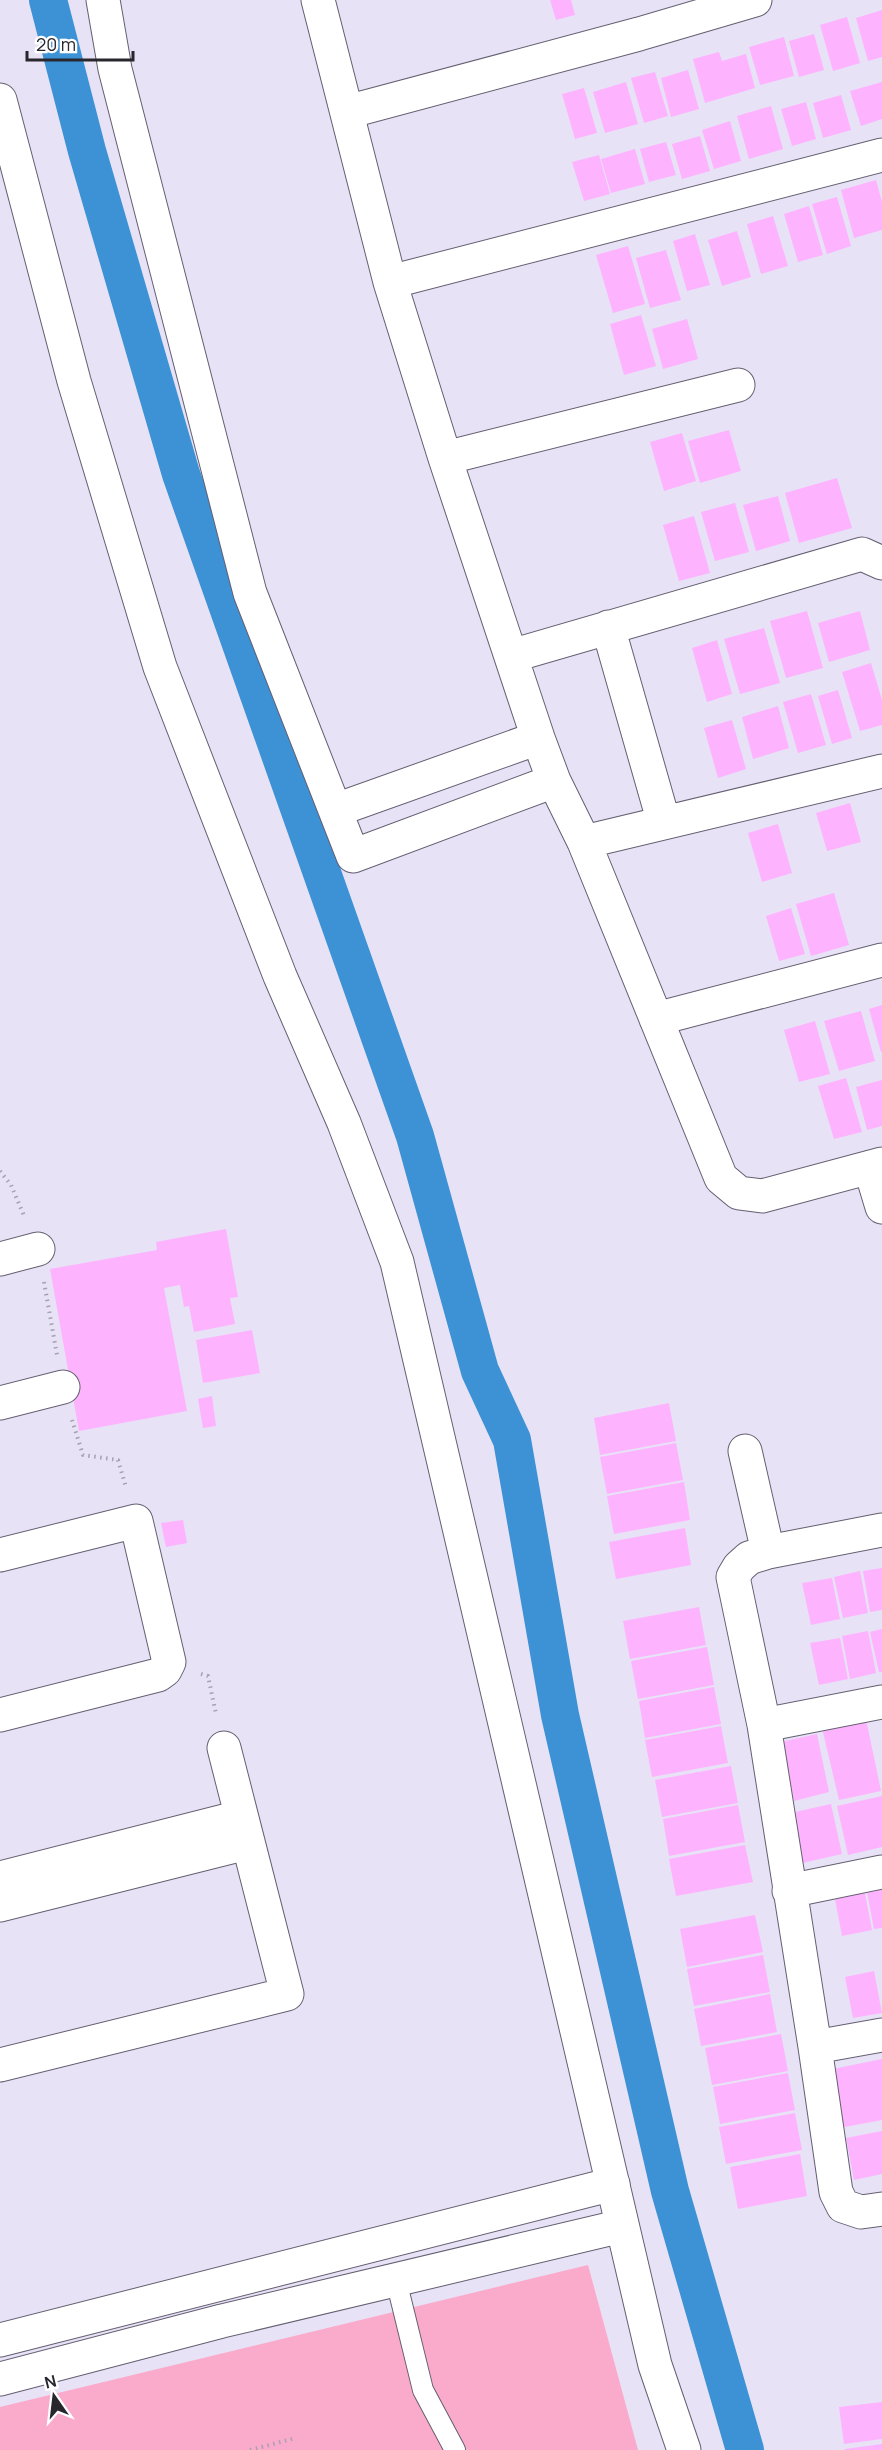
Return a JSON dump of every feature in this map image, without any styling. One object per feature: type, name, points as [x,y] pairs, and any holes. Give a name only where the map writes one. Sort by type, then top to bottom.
[{"type":"street","points":[[103,0],[115,69],[250,592],[353,856],[554,782]]},
{"type":"street","points":[[318,0],[390,282],[445,458],[538,738],[554,782],[584,842],[721,1178],[739,1193],[762,1196],[876,1165],[882,1207]]},
{"type":"street","points":[[347,112],[639,34],[755,0]]},
{"type":"street","points":[[0,100],[74,381],[160,668],[280,976],[344,1123],[397,1262],[655,2365],[684,2450]]},
{"type":"street","points":[[390,282],[882,155]]},
{"type":"street","points":[[445,458],[738,385]]},
{"type":"street","points":[[511,656],[862,554],[876,558],[882,563]]},
{"type":"street","points":[[608,627],[664,823]]},
{"type":"street","points":[[336,810],[538,738]]},
{"type":"street","points":[[584,842],[882,771]]},
{"type":"street","points":[[656,1019],[882,960]]},
{"type":"street","points":[[0,1259],[38,1249]]},
{"type":"street","points":[[0,1403],[63,1387]]},
{"type":"street","points":[[745,1451],[768,1552]]},
{"type":"street","points":[[0,1555],[136,1521],[169,1662],[165,1670],[158,1675],[0,1715]]},
{"type":"street","points":[[882,1530],[768,1552],[749,1558],[739,1567],[734,1577],[764,1725],[836,2192],[843,2206],[861,2212],[882,2209]]},
{"type":"street","points":[[764,1725],[882,1702]]},
{"type":"street","points":[[0,2065],[287,1994],[243,1830],[224,1748]]},
{"type":"street","points":[[7,1890],[243,1830]]},
{"type":"street","points":[[789,1892],[882,1872]]},
{"type":"street","points":[[815,2047],[882,2035]]},
{"type":"street","points":[[0,2340],[613,2184]]},
{"type":"street","points":[[0,2379],[222,2321],[622,2226]]},
{"type":"street","points":[[388,2242],[396,2280]]},
{"type":"street","points":[[214,2287],[222,2321]]},
{"type":"lane","points":[[396,2280],[423,2390],[455,2450]]},
{"type":"path","points":[[0,1171],[11,1185],[38,1249]]},
{"type":"path","points":[[169,1662],[208,1676],[224,1748]]},
{"type":"path","points":[[250,2450],[296,2438]]},
{"type":"shaded area","points":[[588,2265],[638,2450],[0,2450],[0,2407]]},
{"type":"building","points":[[550,0],[571,0],[575,15],[556,20]]},
{"type":"building","points":[[882,10],[882,57],[868,61],[856,18]]},
{"type":"building","points":[[847,17],[860,63],[833,71],[820,25]]},
{"type":"building","points":[[814,34],[824,70],[799,77],[789,41]]},
{"type":"building","points":[[784,37],[794,76],[760,85],[749,47]]},
{"type":"building","points":[[719,52],[722,61],[746,54],[755,88],[705,103],[693,59]]},
{"type":"building","points":[[688,70],[699,109],[671,117],[661,78]]},
{"type":"building","points":[[655,72],[668,116],[644,123],[631,78]]},
{"type":"building","points":[[626,82],[638,124],[605,133],[593,92]]},
{"type":"building","points":[[882,82],[882,119],[861,126],[850,91]]},
{"type":"building","points":[[584,88],[597,133],[575,139],[562,94]]},
{"type":"building","points":[[841,95],[851,130],[823,138],[813,103]]},
{"type":"building","points":[[806,102],[816,139],[792,146],[781,109]]},
{"type":"building","points":[[771,106],[783,149],[749,159],[737,116]]},
{"type":"building","points":[[730,121],[741,161],[714,169],[702,130]]},
{"type":"building","points":[[700,136],[710,171],[682,179],[672,144]]},
{"type":"building","points":[[666,142],[676,175],[649,182],[640,149]]},
{"type":"building","points":[[635,149],[645,184],[611,193],[601,159]]},
{"type":"building","points":[[599,155],[610,194],[584,201],[572,162]]},
{"type":"building","points":[[876,180],[882,202],[882,230],[854,238],[841,190]]},
{"type":"building","points":[[837,197],[851,246],[827,254],[812,204]]},
{"type":"building","points":[[809,206],[823,255],[798,262],[784,214]]},
{"type":"building","points":[[773,216],[788,266],[761,274],[747,224]]},
{"type":"building","points":[[737,231],[751,277],[722,286],[708,240]]},
{"type":"building","points":[[695,234],[710,285],[687,291],[673,241]]},
{"type":"building","points":[[628,246],[645,304],[613,313],[596,255]]},
{"type":"building","points":[[666,250],[681,300],[650,308],[636,258]]},
{"type":"building","points":[[641,315],[656,366],[624,375],[610,324]]},
{"type":"building","points":[[687,319],[698,359],[663,369],[652,329]]},
{"type":"building","points":[[729,430],[741,471],[700,483],[688,441]]},
{"type":"building","points":[[682,433],[696,481],[664,491],[650,442]]},
{"type":"building","points":[[837,478],[852,528],[799,543],[785,493]]},
{"type":"building","points":[[778,496],[790,541],[756,551],[743,505]]},
{"type":"building","points":[[735,503],[749,552],[715,561],[701,512]]},
{"type":"building","points":[[694,516],[710,573],[679,581],[663,525]]},
{"type":"building","points":[[807,611],[823,668],[786,678],[770,621]]},
{"type":"building","points":[[860,611],[870,650],[829,662],[818,623]]},
{"type":"building","points":[[764,628],[780,683],[740,694],[724,639]]},
{"type":"building","points":[[717,640],[732,694],[707,702],[692,648]]},
{"type":"building","points":[[871,663],[882,700],[882,725],[860,731],[842,672]]},
{"type":"building","points":[[838,690],[852,738],[832,744],[818,696]]},
{"type":"building","points":[[811,694],[826,745],[798,753],[783,702]]},
{"type":"building","points":[[778,706],[789,748],[753,759],[742,717]]},
{"type":"building","points":[[732,720],[746,769],[718,778],[704,728]]},
{"type":"building","points":[[850,803],[861,842],[827,851],[816,813]]},
{"type":"building","points":[[778,824],[792,873],[762,882],[748,833]]},
{"type":"building","points":[[834,893],[849,945],[811,956],[796,904]]},
{"type":"building","points":[[791,908],[805,954],[779,961],[766,916]]},
{"type":"building","points":[[882,1005],[882,1052],[881,1052],[869,1009]]},
{"type":"building","points":[[861,1011],[875,1061],[839,1071],[824,1021]]},
{"type":"building","points":[[815,1021],[830,1074],[799,1082],[784,1030]]},
{"type":"building","points":[[846,1078],[862,1132],[834,1139],[818,1086]]},
{"type":"building","points":[[882,1080],[882,1126],[867,1130],[856,1087]]},
{"type":"building","points":[[226,1229],[238,1297],[230,1298],[235,1324],[194,1332],[189,1306],[184,1307],[180,1285],[164,1288],[187,1411],[79,1431],[50,1269],[157,1250],[156,1242]]},
{"type":"building","points":[[252,1330],[260,1373],[203,1383],[196,1340]]},
{"type":"building","points":[[212,1396],[216,1426],[203,1428],[198,1399]]},
{"type":"building","points":[[669,1403],[676,1441],[600,1455],[594,1418]]},
{"type":"building","points":[[676,1443],[683,1480],[607,1494],[600,1457]]},
{"type":"building","points":[[684,1482],[690,1520],[614,1534],[607,1496]]},
{"type":"building","points":[[183,1520],[187,1543],[166,1547],[161,1523]]},
{"type":"building","points":[[685,1528],[691,1565],[616,1579],[609,1542]]},
{"type":"building","points":[[882,1568],[882,1610],[870,1612],[863,1571]]},
{"type":"building","points":[[860,1571],[868,1613],[843,1618],[834,1577]]},
{"type":"building","points":[[832,1578],[840,1619],[811,1625],[802,1583]]},
{"type":"building","points":[[699,1607],[706,1645],[630,1659],[623,1621]]},
{"type":"building","points":[[882,1629],[882,1672],[879,1672],[870,1632]]},
{"type":"building","points":[[868,1631],[876,1673],[850,1679],[842,1636]]},
{"type":"building","points":[[840,1638],[848,1679],[819,1685],[810,1643]]},
{"type":"building","points":[[707,1647],[714,1685],[638,1699],[631,1661]]},
{"type":"building","points":[[714,1687],[721,1724],[645,1738],[639,1701]]},
{"type":"building","points":[[866,1719],[881,1791],[839,1800],[822,1728]]},
{"type":"building","points":[[721,1726],[728,1763],[652,1777],[645,1740]]},
{"type":"building","points":[[817,1734],[829,1792],[794,1801],[781,1742]]},
{"type":"building","points":[[731,1766],[738,1803],[662,1817],[655,1780]]},
{"type":"building","points":[[882,1796],[882,1847],[848,1855],[837,1806]]},
{"type":"building","points":[[831,1804],[842,1854],[798,1864],[786,1814]]},
{"type":"building","points":[[738,1805],[745,1842],[669,1856],[663,1819]]},
{"type":"building","points":[[745,1845],[753,1882],[676,1896],[669,1859]]},
{"type":"building","points":[[882,1884],[882,1928],[874,1929],[866,1887]]},
{"type":"building","points":[[864,1888],[872,1930],[842,1936],[834,1894]]},
{"type":"building","points":[[755,1915],[763,1952],[687,1967],[680,1929]]},
{"type":"building","points":[[763,1955],[770,1992],[694,2006],[687,1969]]},
{"type":"building","points":[[874,1971],[882,2013],[853,2018],[845,1977]]},
{"type":"building","points":[[770,1994],[777,2032],[701,2046],[694,2009]]},
{"type":"building","points":[[781,2034],[788,2071],[712,2085],[705,2048]]},
{"type":"building","points":[[882,2059],[882,2120],[839,2128],[828,2070]]},
{"type":"building","points":[[788,2073],[795,2110],[720,2124],[713,2087]]},
{"type":"building","points":[[795,2113],[802,2150],[726,2164],[719,2127]]},
{"type":"building","points":[[882,2131],[882,2174],[854,2180],[846,2138]]},
{"type":"building","points":[[800,2154],[807,2196],[738,2209],[730,2167]]},
{"type":"building","points":[[882,2402],[882,2439],[844,2444],[839,2407]]},
{"type":"building","points":[[882,2444],[882,2450],[845,2450],[845,2449]]},
{"type":"waterway","points":[[48,0],[87,151],[181,474],[415,1136],[480,1371],[512,1440],[560,1715],[670,2191],[745,2450]]}]
